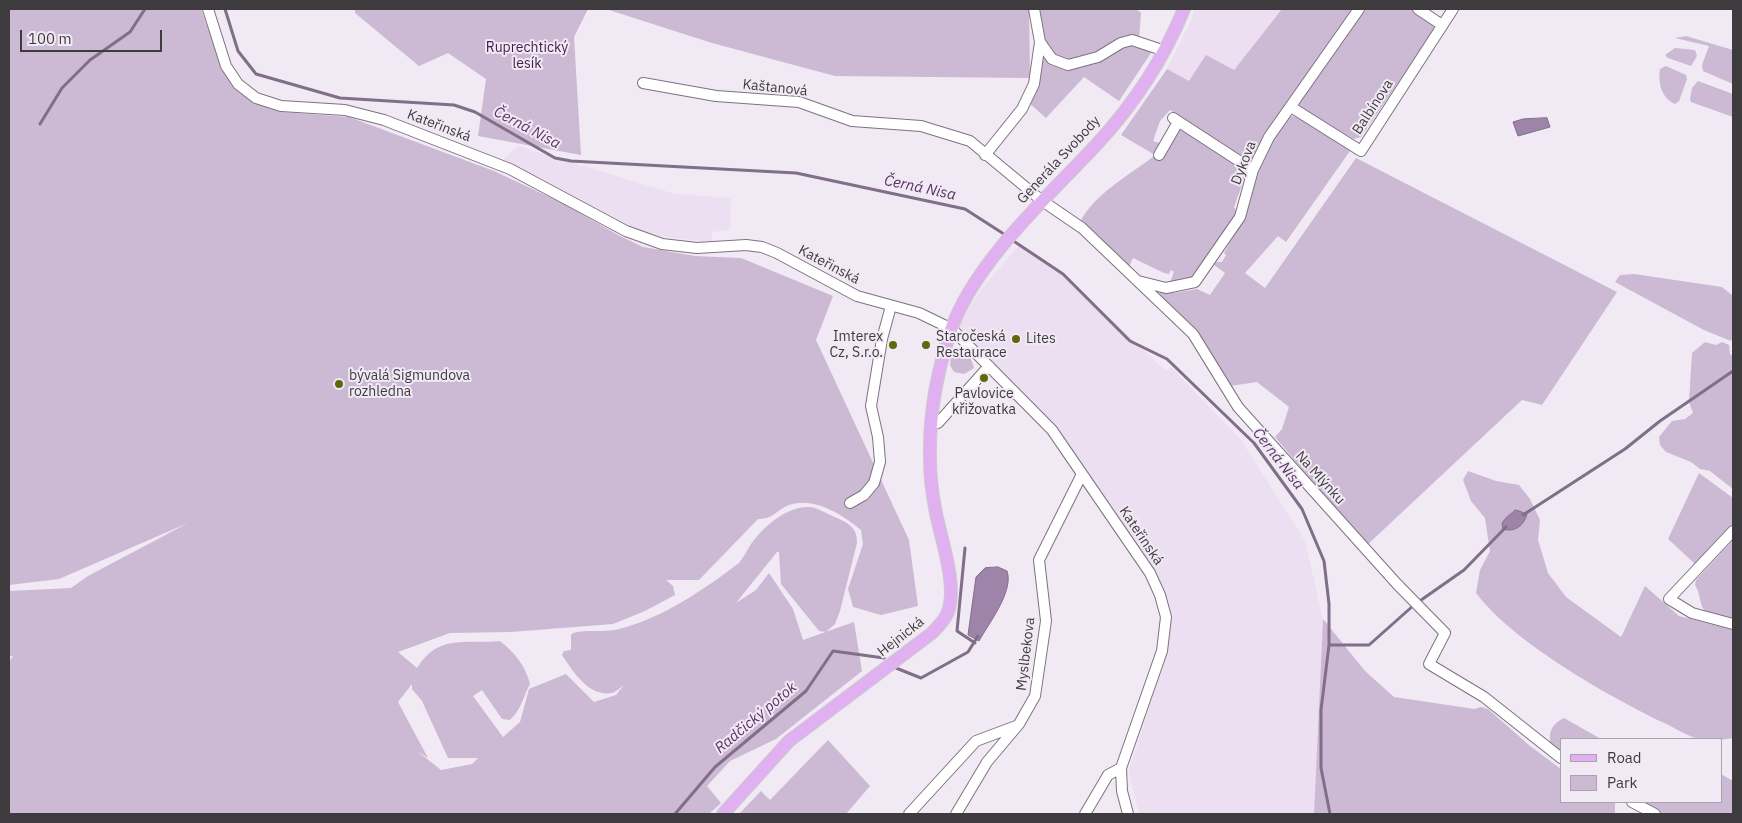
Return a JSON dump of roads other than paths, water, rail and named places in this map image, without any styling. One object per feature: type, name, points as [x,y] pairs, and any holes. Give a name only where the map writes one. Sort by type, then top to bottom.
[{"type":"main road","name":"Generála Svobody","points":[[952,329],[962,304],[1001,250],[1042,200],[1098,144],[1134,99],[1165,51],[1184,9]]},
{"type":"main road","name":"Hejnická","points":[[723,814],[789,742],[816,719],[932,633],[948,614],[950,588],[934,500],[930,460],[931,423],[936,386],[952,329]]},
{"type":"street","name":"Kateřinská","points":[[208,9],[226,66],[238,84],[256,98],[281,106],[345,110],[384,120],[510,169],[626,231],[671,245],[697,248],[746,245],[762,247],[777,253],[857,296],[919,313],[952,329],[1052,430],[1150,574],[1160,594],[1166,617],[1162,651],[1121,768],[1122,791],[1128,814]]},
{"type":"street","points":[[985,155],[1022,109],[1034,84],[1040,42],[1034,9]]},
{"type":"street","name":"Dykova","points":[[1137,281],[1166,288],[1195,282],[1240,217],[1253,170],[1269,137],[1359,9]]},
{"type":"street","points":[[1418,9],[1442,25]]},
{"type":"street","name":"Balbínova","points":[[1291,107],[1361,151],[1453,9]]},
{"type":"street","points":[[1040,42],[1052,59],[1068,65],[1098,57],[1121,43],[1132,40],[1165,51]]},
{"type":"street","name":"Kaštanová","points":[[643,83],[716,96],[799,102],[852,121],[922,126],[970,141],[1042,200]]},
{"type":"street","points":[[1159,155],[1175,120],[1253,170]]},
{"type":"street","name":"Na Mlýnku","points":[[1042,200],[1082,228],[1193,334],[1238,407],[1397,584],[1445,633],[1429,664],[1484,697],[1560,757]]},
{"type":"street","points":[[850,503],[864,495],[874,484],[880,462],[878,437],[871,406],[882,339],[891,306]]},
{"type":"street","points":[[931,423],[938,423],[954,402],[990,366]]},
{"type":"street","name":"Myslbekova","points":[[956,814],[987,762],[1019,724],[1036,696],[1046,621],[1039,560],[1082,474]]},
{"type":"street","points":[[1733,531],[1669,599],[1692,613],[1733,624]]},
{"type":"street","points":[[909,814],[976,741],[1019,724]]},
{"type":"street","points":[[1085,814],[1108,774],[1121,768]]},
{"type":"street","points":[[1634,803],[1655,814]]},
{"type":"waterway","points":[[40,124],[62,88],[90,60],[130,32],[145,9]]},
{"type":"waterway","name":"Černá Nisa","points":[[225,9],[238,51],[256,74],[340,98],[454,105],[475,112],[555,158],[571,161],[796,173],[965,209],[1007,236]]},
{"type":"waterway","name":"Černá Nisa","points":[[1012,240],[1063,274],[1130,341],[1167,359],[1254,443],[1302,509],[1324,561],[1329,604],[1329,645],[1321,710],[1321,768],[1330,814]]},
{"type":"waterway","points":[[1523,515],[1625,449],[1660,421],[1733,371]]},
{"type":"waterway","points":[[1329,645],[1369,645],[1414,605],[1464,570],[1506,527]]},
{"type":"waterway","points":[[965,548],[957,631],[975,643]]},
{"type":"waterway","name":"Radčický potok","points":[[896,668],[921,678],[968,652],[978,636]]},
{"type":"waterway","name":"Radčický potok","points":[[675,814],[715,767],[806,691],[833,651],[884,658]]},
{"type":"place","name":"Lites","points":[[1016,339]]},
{"type":"place","name":"Imterex Cz, S.r.o.","points":[[893,345]]},
{"type":"place","name":"Staročeská Restaurace","points":[[926,345]]},
{"type":"place","name":"Pavlovice křižovatka","points":[[984,378]]},
{"type":"place","name":"bývalá Sigmundova rozhledna","points":[[339,384]]},
{"type":"park label","name":"Ruprechtický lesík","points":[[527,56]]}]
